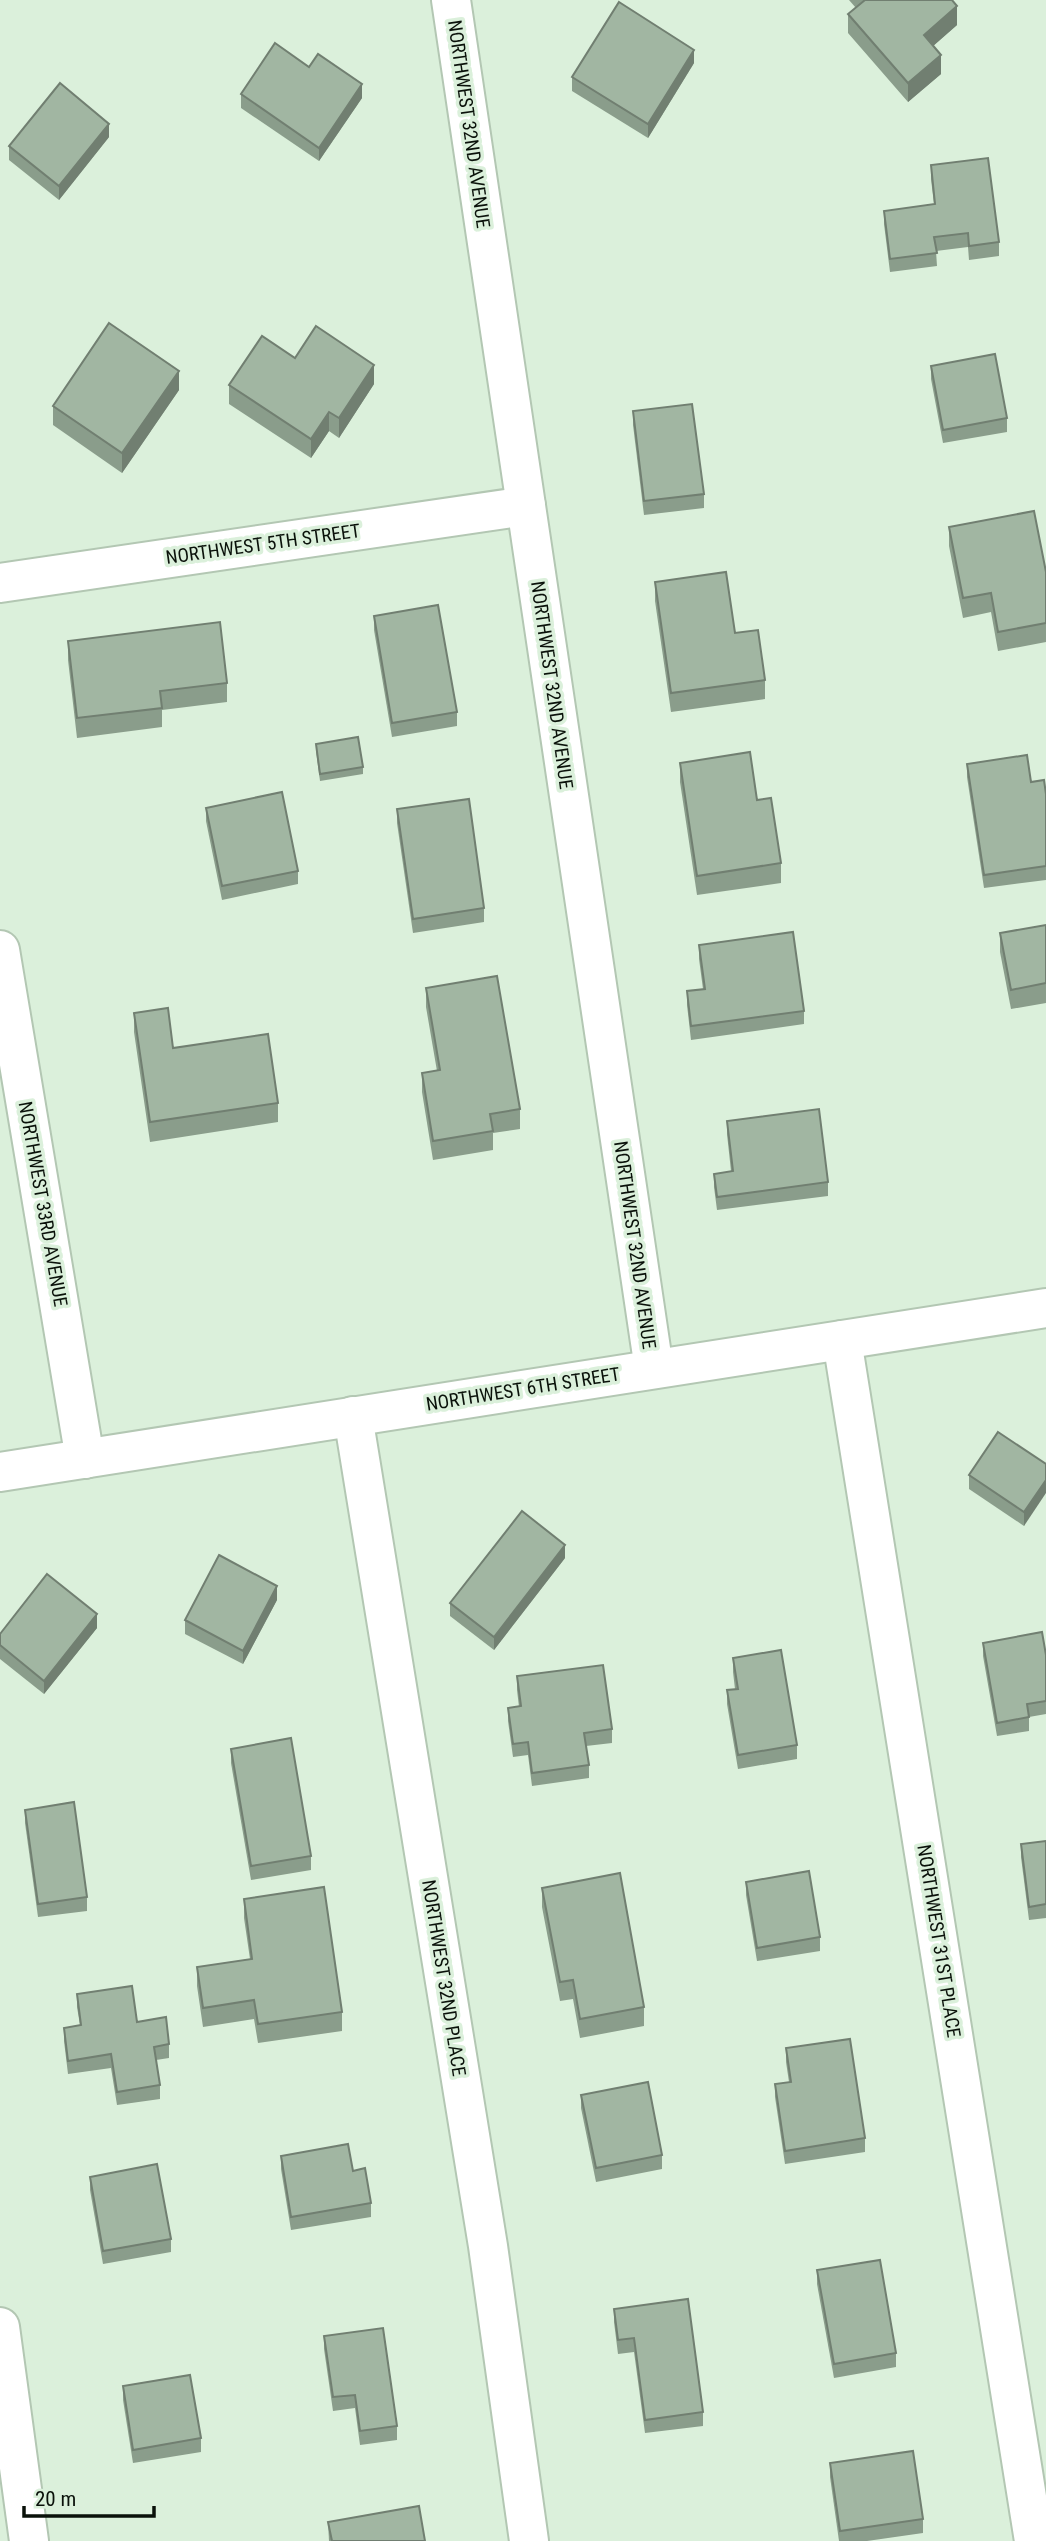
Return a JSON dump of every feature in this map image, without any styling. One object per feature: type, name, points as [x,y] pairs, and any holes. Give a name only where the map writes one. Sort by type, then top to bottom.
[{"type":"street","name":"NORTHWEST 32ND AVENUE","points":[[451,0],[654,1369]]},
{"type":"street","name":"NORTHWEST 5TH STREET","points":[[0,583],[526,506]]},
{"type":"street","name":"NORTHWEST 33RD AVENUE","points":[[0,950],[85,1459]]},
{"type":"street","name":"NORTHWEST 6TH STREET","points":[[0,1472],[1046,1308]]},
{"type":"street","name":"NORTHWEST 31ST PLACE","points":[[842,1340],[1034,2541]]},
{"type":"street","name":"NORTHWEST 32ND PLACE","points":[[353,1416],[486,2232],[529,2541]]},
{"type":"street","points":[[0,2327],[29,2541]]},
{"type":"building","points":[[865,0],[952,0],[957,6],[924,35],[941,55],[908,83],[848,14]]},
{"type":"building","points":[[619,2],[694,50],[648,124],[572,77]]},
{"type":"building","points":[[275,43],[309,67],[318,54],[362,84],[319,148],[241,94]]},
{"type":"building","points":[[60,83],[109,124],[59,186],[9,146]]},
{"type":"building","points":[[988,158],[999,242],[969,246],[968,233],[934,237],[937,253],[890,259],[884,211],[935,204],[931,165]]},
{"type":"building","points":[[109,323],[179,371],[122,453],[53,406]]},
{"type":"building","points":[[316,326],[374,365],[339,418],[329,412],[311,439],[229,385],[262,336],[295,358]]},
{"type":"building","points":[[995,354],[1007,418],[943,430],[931,366]]},
{"type":"building","points":[[692,404],[704,494],[644,501],[633,411]]},
{"type":"building","points":[[1034,511],[1046,572],[1046,623],[998,632],[991,593],[963,598],[949,527]]},
{"type":"building","points":[[726,572],[735,633],[758,630],[765,680],[671,693],[655,582]]},
{"type":"building","points":[[438,605],[457,712],[392,723],[374,616]]},
{"type":"building","points":[[220,622],[227,683],[160,691],[162,708],[77,718],[68,641]]},
{"type":"building","points":[[358,737],[363,767],[320,774],[316,744]]},
{"type":"building","points":[[750,752],[757,800],[771,798],[781,863],[697,876],[680,763]]},
{"type":"building","points":[[1027,755],[1031,782],[1044,780],[1046,866],[984,875],[967,764]]},
{"type":"building","points":[[282,792],[298,871],[222,886],[206,808]]},
{"type":"building","points":[[469,799],[484,908],[413,919],[397,809]]},
{"type":"building","points":[[1046,925],[1046,983],[1011,990],[1000,933]]},
{"type":"building","points":[[793,932],[804,1011],[691,1026],[687,991],[705,989],[699,945]]},
{"type":"building","points":[[497,976],[520,1109],[490,1114],[493,1131],[433,1141],[422,1073],[440,1070],[426,988]]},
{"type":"building","points":[[168,1008],[173,1048],[268,1034],[278,1103],[150,1122],[134,1013]]},
{"type":"building","points":[[819,1109],[828,1182],[717,1197],[714,1174],[733,1171],[727,1121]]},
{"type":"building","points":[[998,1432],[1046,1464],[1046,1480],[1024,1512],[969,1475]]},
{"type":"building","points":[[522,1511],[565,1545],[494,1637],[450,1603]]},
{"type":"building","points":[[219,1555],[277,1586],[243,1651],[185,1620]]},
{"type":"building","points":[[47,1574],[97,1614],[44,1681],[0,1645],[0,1634]]},
{"type":"building","points":[[1042,1632],[1046,1655],[1046,1701],[1027,1704],[1029,1717],[997,1723],[983,1643]]},
{"type":"building","points":[[781,1650],[797,1745],[738,1755],[727,1690],[738,1689],[733,1658]]},
{"type":"building","points":[[603,1665],[612,1729],[584,1733],[589,1765],[532,1773],[528,1742],[513,1744],[508,1708],[521,1706],[517,1676]]},
{"type":"building","points":[[291,1738],[311,1856],[251,1866],[231,1749]]},
{"type":"building","points":[[74,1802],[87,1897],[38,1904],[25,1810]]},
{"type":"building","points":[[1046,1841],[1046,1904],[1029,1907],[1021,1844]]},
{"type":"building","points":[[809,1871],[820,1937],[757,1948],[746,1882]]},
{"type":"building","points":[[620,1873],[644,2007],[580,2019],[573,1980],[560,1982],[542,1888]]},
{"type":"building","points":[[324,1887],[342,2012],[258,2024],[254,2000],[203,2008],[197,1967],[252,1959],[244,1899]]},
{"type":"building","points":[[132,1986],[137,2022],[166,2017],[169,2044],[154,2047],[160,2085],[117,2092],[111,2054],[68,2061],[64,2028],[81,2025],[77,1994]]},
{"type":"building","points":[[850,2039],[865,2138],[785,2151],[775,2084],[791,2082],[786,2048]]},
{"type":"building","points":[[648,2082],[662,2155],[596,2168],[581,2095]]},
{"type":"building","points":[[348,2144],[353,2171],[365,2168],[371,2203],[291,2217],[281,2156]]},
{"type":"building","points":[[157,2164],[171,2239],[103,2251],[90,2177]]},
{"type":"building","points":[[880,2260],[896,2353],[834,2364],[817,2270]]},
{"type":"building","points":[[688,2299],[703,2412],[645,2420],[634,2338],[618,2340],[614,2309]]},
{"type":"building","points":[[383,2328],[397,2426],[360,2431],[355,2395],[333,2397],[324,2336]]},
{"type":"building","points":[[190,2375],[201,2438],[133,2450],[123,2386]]},
{"type":"building","points":[[913,2451],[923,2519],[840,2531],[830,2463]]},
{"type":"building","points":[[419,2506],[425,2541],[332,2541],[328,2522]]}]
